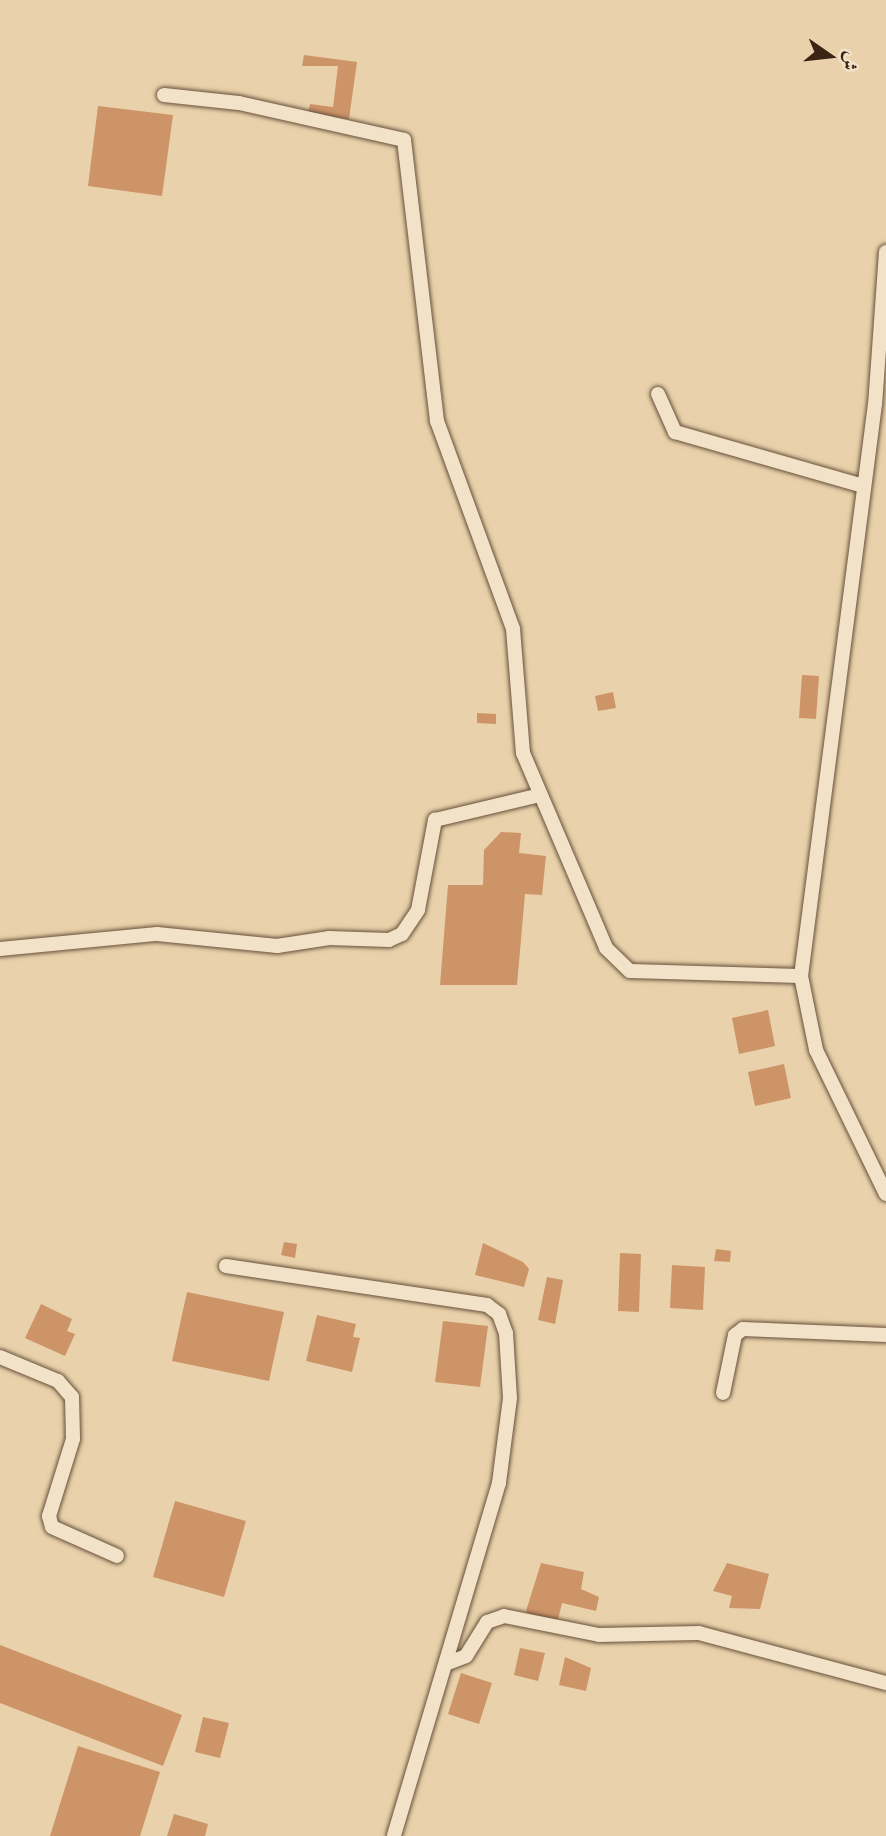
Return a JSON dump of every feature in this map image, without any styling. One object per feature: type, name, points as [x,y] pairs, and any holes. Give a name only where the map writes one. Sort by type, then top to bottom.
[{"type":"street","points":[[164,95],[335,121],[406,143],[437,421],[513,629],[518,722],[540,795],[619,966],[681,976],[801,976]]},
{"type":"street","points":[[886,252],[863,486],[801,976],[816,1050],[886,1194]]},
{"type":"street","points":[[658,394],[675,432],[863,486]]},
{"type":"street","points":[[0,948],[157,934],[291,947],[329,938],[390,940],[418,910],[435,820],[540,795]]},
{"type":"street","points":[[226,1266],[466,1301],[499,1314],[507,1359],[507,1439],[449,1663],[394,1836]]},
{"type":"street","points":[[723,1392],[735,1335],[743,1329],[886,1335]]},
{"type":"street","points":[[0,1357],[58,1381],[72,1396],[73,1439],[49,1516],[52,1527],[117,1556]]},
{"type":"street","points":[[449,1663],[466,1656],[487,1622],[504,1616],[588,1634],[699,1633],[886,1683]]},
{"type":"building","points":[[304,55],[357,62],[349,119],[308,114],[310,104],[333,107],[338,66],[302,66]]},
{"type":"building","points":[[98,106],[173,115],[162,196],[88,186]]},
{"type":"building","points":[[802,675],[819,676],[816,719],[799,718]]},
{"type":"building","points":[[613,692],[616,708],[598,711],[595,696]]},
{"type":"building","points":[[477,713],[496,714],[496,724],[477,723]]},
{"type":"building","points":[[501,832],[521,833],[519,853],[546,856],[542,895],[525,894],[517,985],[440,985],[448,885],[483,885],[484,850]]},
{"type":"building","points":[[768,1010],[775,1046],[739,1054],[732,1018]]},
{"type":"building","points":[[784,1064],[791,1098],[755,1106],[748,1072]]},
{"type":"building","points":[[284,1242],[297,1244],[295,1258],[281,1255]]},
{"type":"building","points":[[483,1243],[523,1262],[529,1269],[524,1287],[475,1275]]},
{"type":"building","points":[[716,1249],[731,1251],[730,1262],[714,1261]]},
{"type":"building","points":[[620,1253],[641,1254],[639,1312],[618,1311]]},
{"type":"building","points":[[672,1265],[705,1267],[703,1310],[670,1308]]},
{"type":"building","points":[[547,1277],[563,1280],[555,1324],[538,1320]]},
{"type":"building","points":[[187,1292],[284,1312],[269,1381],[172,1361]]},
{"type":"building","points":[[41,1304],[72,1319],[67,1331],[75,1334],[65,1356],[25,1338]]},
{"type":"building","points":[[317,1315],[356,1324],[353,1337],[360,1338],[352,1372],[306,1361]]},
{"type":"building","points":[[443,1321],[488,1326],[480,1387],[435,1382]]},
{"type":"building","points":[[175,1501],[246,1521],[224,1597],[153,1577]]},
{"type":"building","points":[[541,1563],[584,1572],[581,1589],[599,1597],[596,1611],[562,1603],[557,1624],[531,1619],[526,1611]]},
{"type":"building","points":[[727,1563],[769,1574],[760,1609],[729,1608],[732,1596],[713,1591]]},
{"type":"building","points":[[0,1645],[182,1715],[163,1766],[0,1703]]},
{"type":"building","points":[[520,1648],[545,1653],[538,1681],[514,1675]]},
{"type":"building","points":[[565,1657],[591,1668],[586,1691],[559,1685]]},
{"type":"building","points":[[461,1673],[492,1683],[479,1724],[448,1714]]},
{"type":"building","points":[[203,1717],[229,1723],[220,1758],[195,1752]]},
{"type":"building","points":[[78,1746],[160,1772],[140,1836],[50,1836]]},
{"type":"building","points":[[174,1814],[208,1824],[205,1836],[167,1836]]}]
